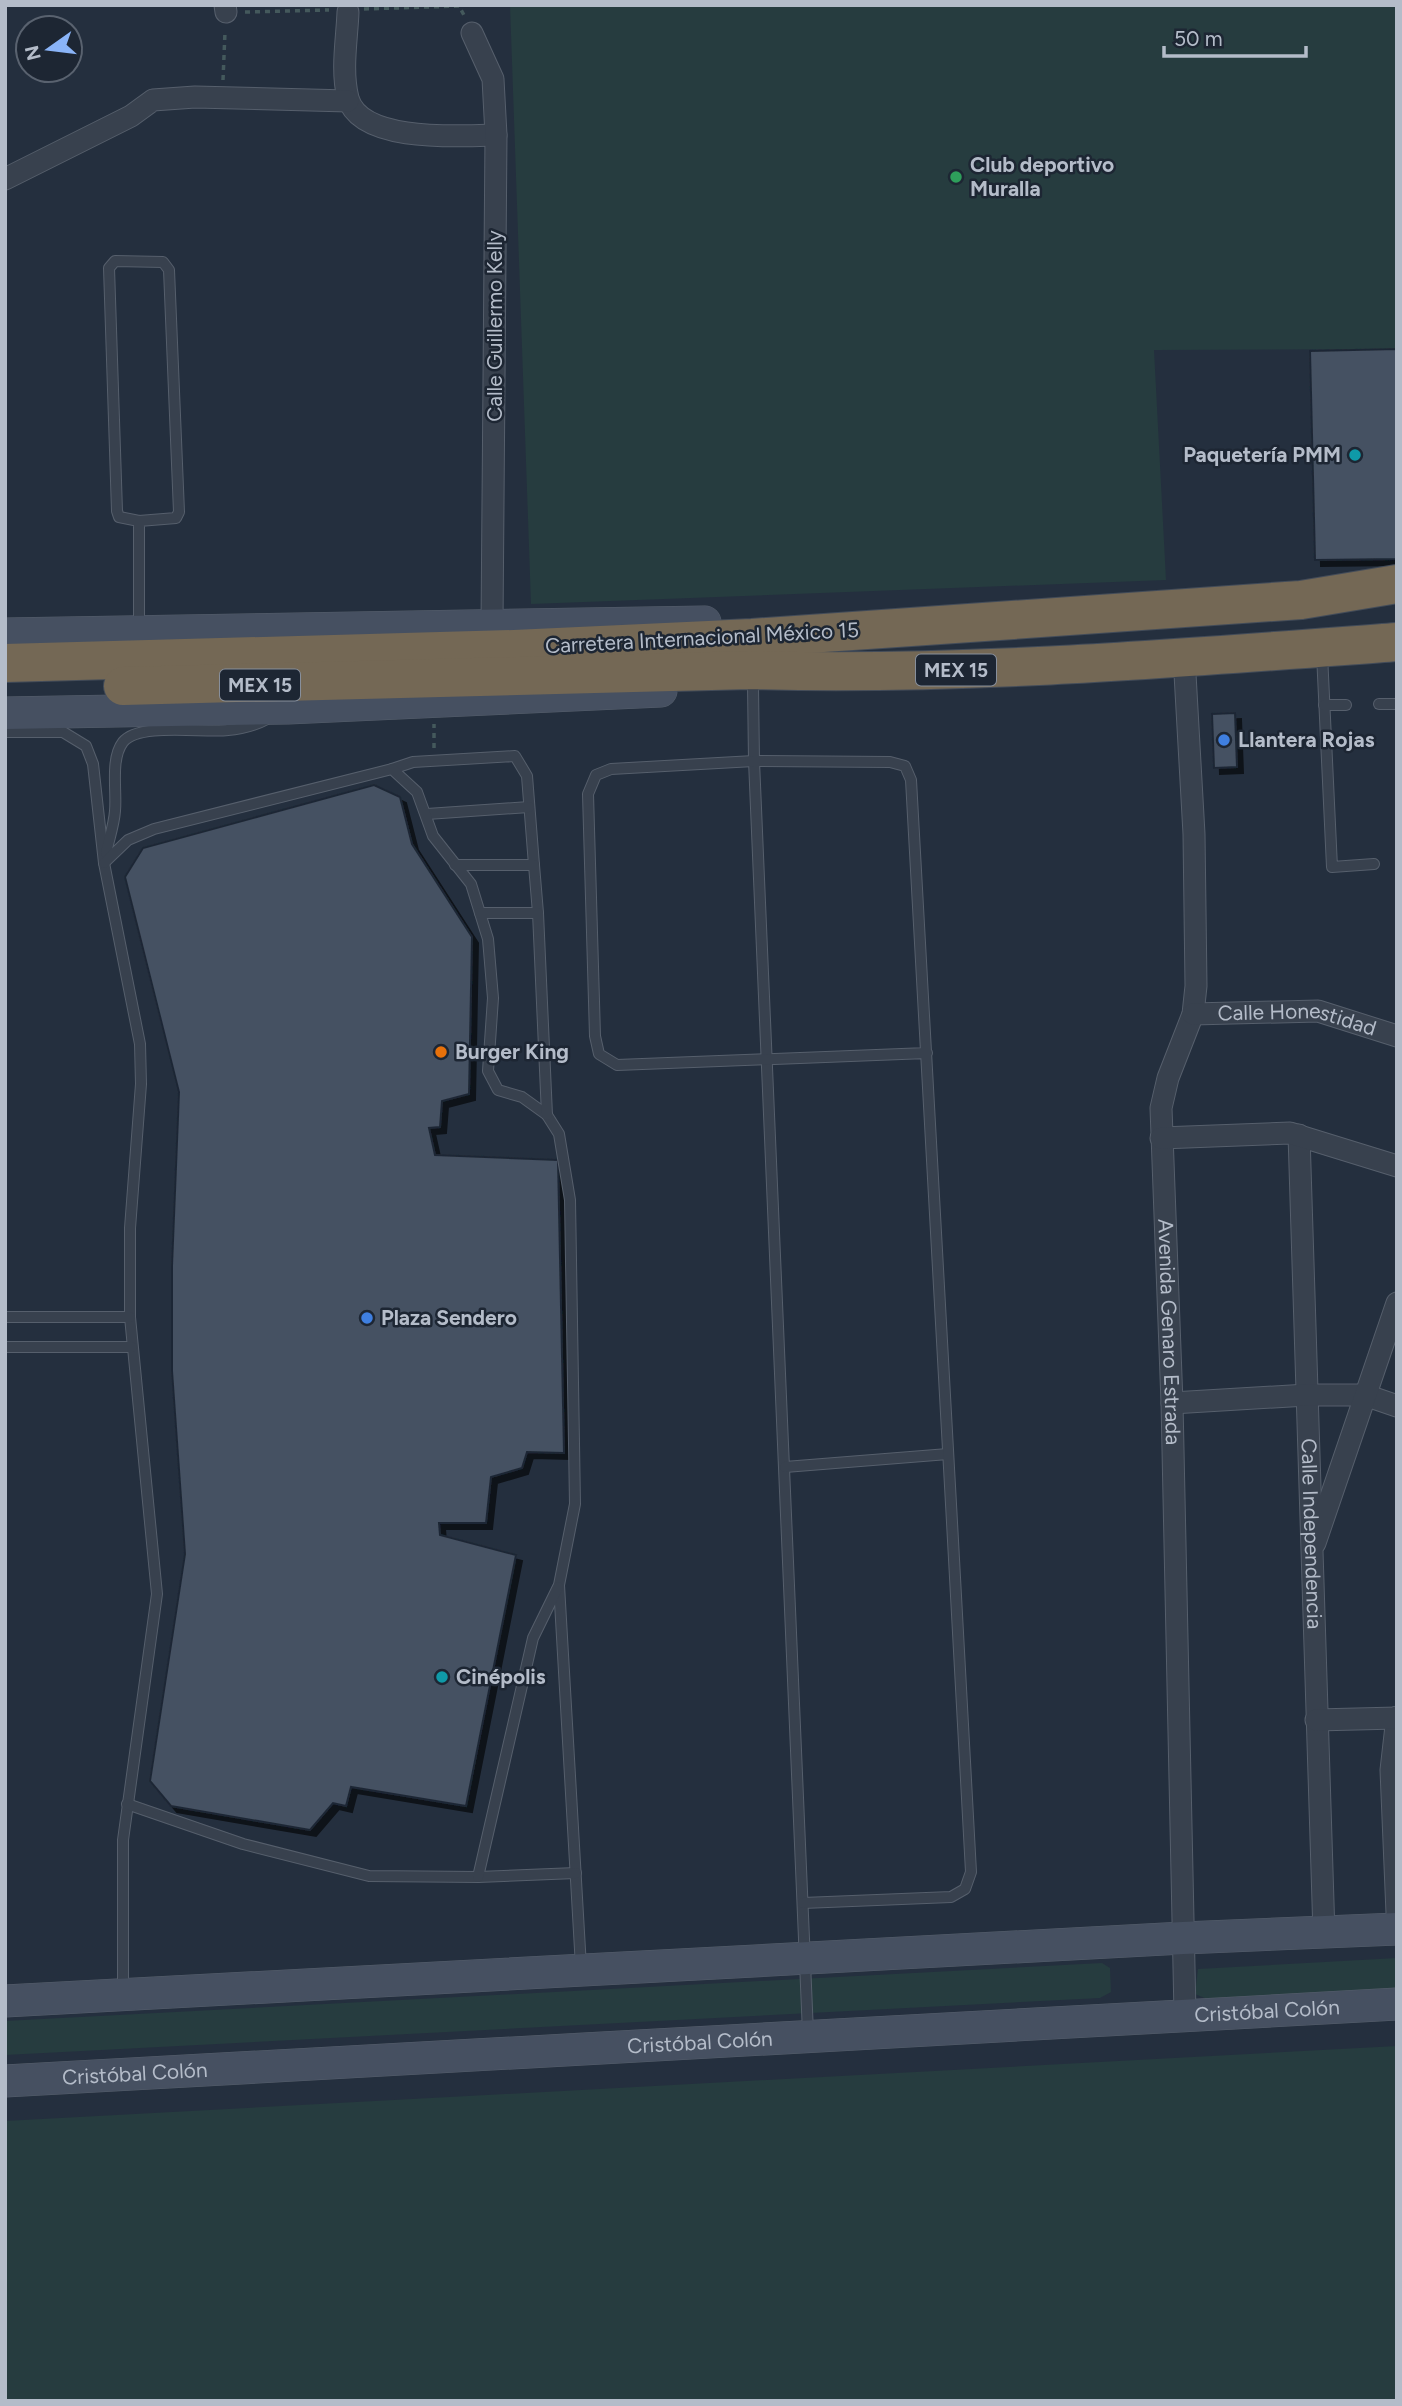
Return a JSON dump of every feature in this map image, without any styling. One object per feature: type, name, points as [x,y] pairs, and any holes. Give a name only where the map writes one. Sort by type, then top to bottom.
[{"type":"highway","name":"Carretera Internacional México 15","points":[[5,663],[507,650],[752,638],[1301,600],[1397,584]]},
{"type":"highway","name":"MEX 15","points":[[1301,600],[1397,604]]},
{"type":"highway","name":"Carretera Internacional México 15","points":[[5,688],[507,650],[750,670],[845,673],[976,669],[1397,642]]},
{"type":"street","points":[[348,12],[344,72],[348,101],[368,121],[391,130],[424,137],[496,135]]},
{"type":"street","name":"Calle Guillermo Kelly","points":[[472,33],[493,79],[507,650]]},
{"type":"street","points":[[5,179],[131,116],[153,100],[195,97],[348,101]]},
{"type":"street","points":[[5,634],[139,631],[507,650]]},
{"type":"street","name":"Avenida Genaro Estrada","points":[[1184,656],[1194,834],[1196,985],[1194,1014],[1168,1078],[1161,1108],[1161,1138],[1172,1403],[1185,2014]]},
{"type":"street","points":[[5,713],[288,708],[753,686],[787,684],[845,673]]},
{"type":"street","name":"Calle Honestidad","points":[[1194,1014],[1318,1011],[1397,1036]]},
{"type":"street","points":[[1161,1138],[1290,1133],[1397,1166]]},
{"type":"street","name":"Calle Independencia","points":[[1299,1135],[1310,1558],[1324,1934]]},
{"type":"street","points":[[1310,1558],[1397,1303]]},
{"type":"street","points":[[1172,1403],[1307,1395],[1365,1395],[1397,1406]]},
{"type":"street","points":[[1316,1720],[1397,1717],[1391,1770],[1397,1913]]},
{"type":"street","points":[[5,2001],[1397,1929]]},
{"type":"street","name":"Cristóbal Colón","points":[[5,2081],[1397,2004]]},
{"type":"lane","points":[[115,261],[163,262],[169,270],[179,512],[176,518],[170,520],[139,521],[124,520],[119,517],[117,511],[109,268],[115,261]]},
{"type":"lane","points":[[139,521],[139,631]]},
{"type":"lane","points":[[1322,647],[1332,867],[1374,864]]},
{"type":"lane","points":[[753,686],[808,2036]]},
{"type":"lane","points":[[1379,704],[1397,704]]},
{"type":"lane","points":[[1324,705],[1346,705]]},
{"type":"lane","points":[[104,863],[116,812],[117,761],[124,742],[137,733],[160,730],[228,730],[254,726],[288,708]]},
{"type":"lane","points":[[5,732],[63,732],[86,746],[93,764],[104,863],[140,1044],[141,1084],[130,1228],[130,1317],[157,1594],[123,1840],[124,1994]]},
{"type":"lane","points":[[104,863],[128,839],[154,829],[413,762],[515,756],[527,775],[538,913],[547,1115]]},
{"type":"lane","points":[[803,1903],[951,1897],[965,1889],[971,1872],[927,1053],[911,780],[905,766],[890,762],[754,761],[611,769],[596,775],[588,794],[595,1036],[599,1054],[617,1065],[927,1053]]},
{"type":"lane","points":[[392,769],[417,792],[433,836],[471,884],[488,939],[493,998],[488,1071],[498,1090],[522,1097],[547,1115],[559,1134],[570,1200],[575,1504],[559,1584],[533,1639],[478,1877]]},
{"type":"lane","points":[[427,814],[529,807]]},
{"type":"lane","points":[[455,866],[534,865]]},
{"type":"lane","points":[[480,913],[538,913]]},
{"type":"lane","points":[[5,1317],[130,1317]]},
{"type":"lane","points":[[5,1347],[132,1347]]},
{"type":"lane","points":[[785,1467],[948,1454]]},
{"type":"lane","points":[[559,1584],[581,1970]]},
{"type":"lane","points":[[127,1804],[243,1843],[369,1876],[478,1877],[576,1873]]},
{"type":"path","points":[[223,82],[226,9]]},
{"type":"path","points":[[434,761],[435,701]]},
{"type":"green space","name":"Club deportivo Muralla","points":[[510,5],[1397,5],[1397,349],[1154,350],[1166,580],[531,604]]},
{"type":"green space","points":[[1397,1958],[1397,1988],[1207,1999],[1195,1994],[1198,1969]]},
{"type":"green space","points":[[1102,1963],[1110,1968],[1111,1992],[1100,1998],[5,2055],[5,2021]]},
{"type":"green space","points":[[1397,2046],[1397,2401],[5,2401],[5,2121]]},
{"type":"building","name":"Paquetería PMM","points":[[1397,349],[1397,559],[1315,560],[1310,351]]},
{"type":"building","name":"Llantera Rojas","points":[[1235,713],[1237,767],[1214,768],[1212,714]]},
{"type":"building","name":"Plaza Sendero","points":[[374,785],[400,797],[412,844],[472,937],[469,1094],[442,1101],[440,1127],[429,1128],[435,1155],[558,1160],[564,1453],[527,1452],[522,1468],[491,1477],[486,1523],[439,1523],[440,1535],[516,1555],[466,1806],[351,1787],[346,1806],[333,1803],[310,1830],[171,1806],[150,1781],[185,1554],[172,1371],[172,1266],[179,1092],[125,877],[143,848]]},
{"type":"place","name":"Club deportivo Muralla","points":[[956,177]]},
{"type":"place","name":"Paquetería PMM","points":[[1355,455]]},
{"type":"place","name":"Llantera Rojas","points":[[1224,740]]},
{"type":"place","name":"Burger King","points":[[441,1052]]},
{"type":"place","name":"Plaza Sendero","points":[[367,1318]]},
{"type":"place","name":"Cinépolis","points":[[442,1677]]}]
